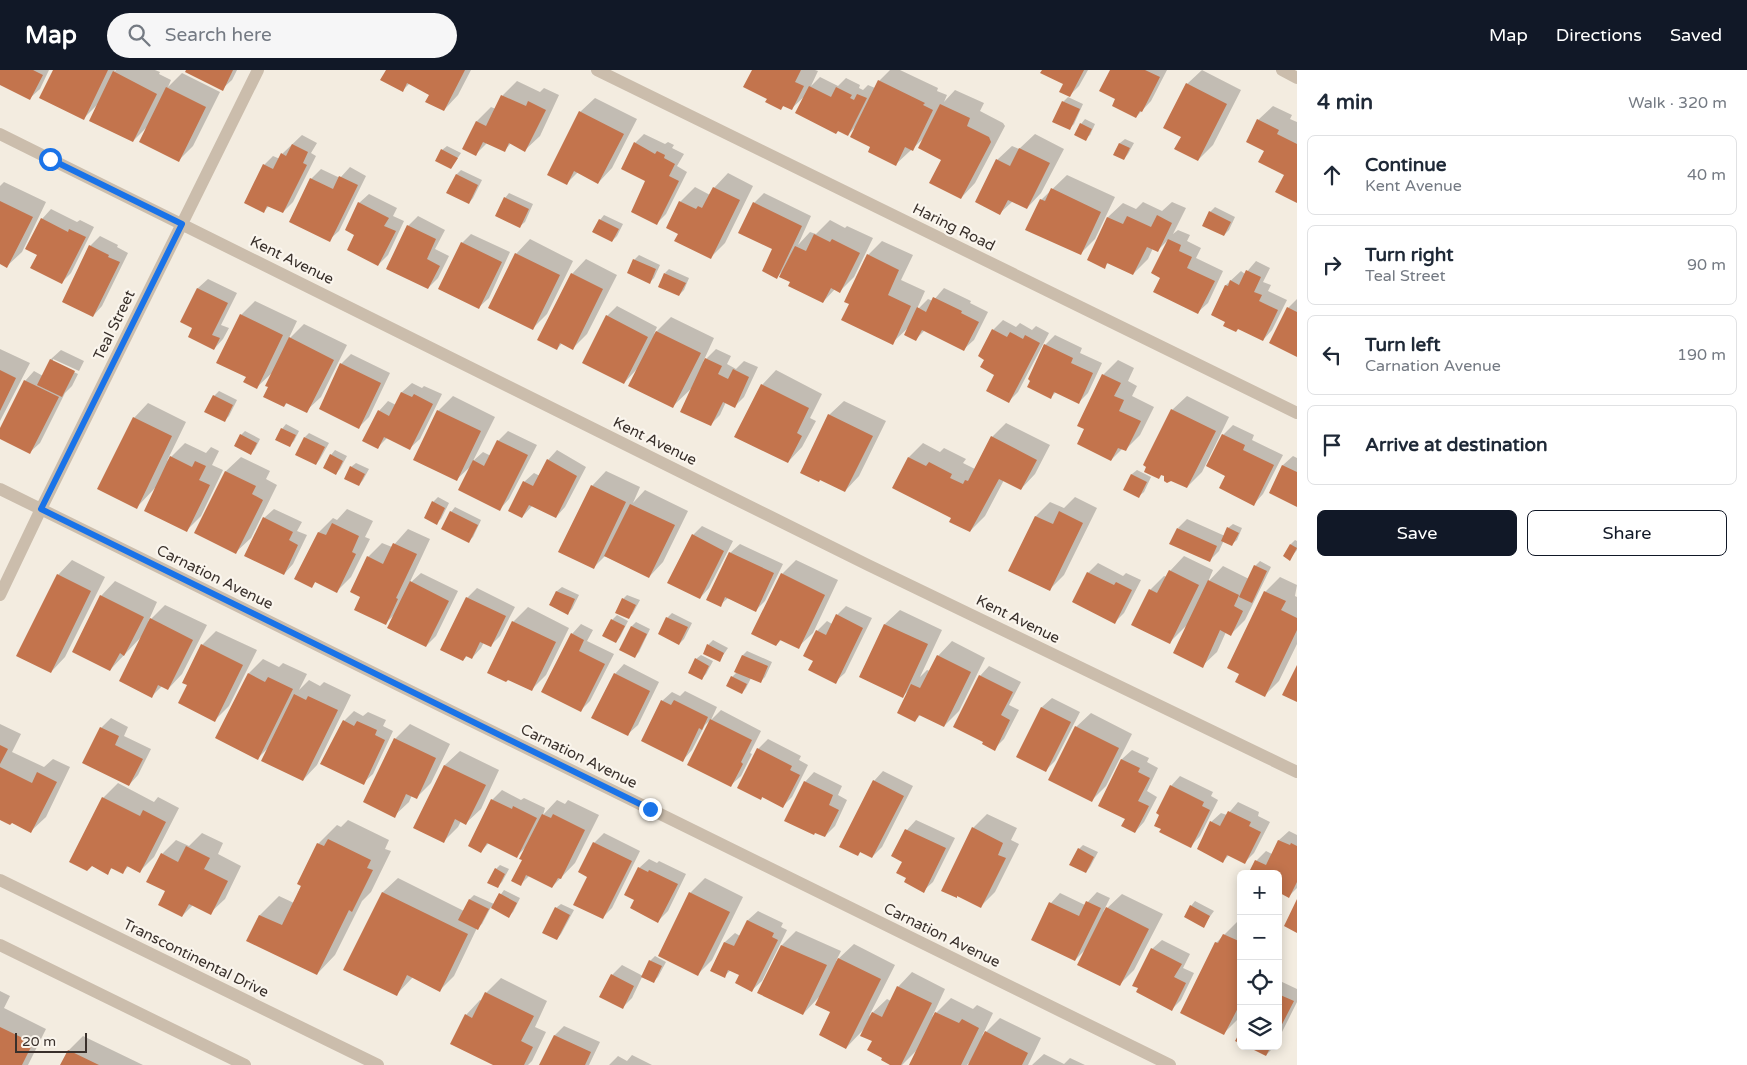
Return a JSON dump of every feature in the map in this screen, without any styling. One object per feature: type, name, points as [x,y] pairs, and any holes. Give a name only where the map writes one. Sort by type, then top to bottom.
[{"type":"street","name":"Teal Street","points":[[0,595],[258,70]]},
{"type":"street","name":"Haring Road","points":[[597,70],[1297,413]]},
{"type":"street","points":[[1282,70],[1297,78]]},
{"type":"street","name":"Kent Avenue","points":[[0,134],[868,565],[1297,772]]},
{"type":"street","name":"Carnation Avenue","points":[[0,489],[1170,1065]]},
{"type":"street","name":"Transcontinental Drive","points":[[0,880],[378,1065]]},
{"type":"street","points":[[0,945],[244,1065]]},
{"type":"building","points":[[0,70],[33,70],[43,75],[30,100],[0,85]]},
{"type":"building","points":[[53,70],[108,70],[84,120],[39,98]]},
{"type":"building","points":[[186,70],[233,70],[223,91],[185,72]]},
{"type":"building","points":[[386,70],[465,70],[444,111],[425,102],[429,95],[407,83],[403,92],[380,80]]},
{"type":"building","points":[[752,70],[801,70],[795,82],[804,86],[792,110],[783,106],[781,110],[765,102],[767,99],[743,87]]},
{"type":"building","points":[[1042,70],[1084,70],[1070,97],[1059,92],[1063,84],[1040,73]]},
{"type":"building","points":[[1110,70],[1145,70],[1160,77],[1142,112],[1140,111],[1136,118],[1112,106],[1115,99],[1099,91]]},
{"type":"building","points":[[113,71],[157,94],[133,142],[89,121]]},
{"type":"building","points":[[878,80],[925,103],[923,105],[933,110],[913,151],[905,147],[896,166],[868,152],[870,147],[850,137]]},
{"type":"building","points":[[1186,83],[1227,104],[1198,161],[1174,149],[1181,137],[1163,128]]},
{"type":"building","points":[[809,86],[831,97],[836,87],[852,95],[850,98],[854,100],[857,94],[867,98],[848,136],[838,131],[836,134],[795,113]]},
{"type":"building","points":[[166,87],[206,107],[179,162],[139,142]]},
{"type":"building","points":[[501,95],[526,106],[528,101],[546,110],[525,152],[509,143],[505,152],[483,142],[476,156],[462,149],[476,121],[486,126]]},
{"type":"building","points":[[1062,101],[1080,109],[1070,130],[1052,122]]},
{"type":"building","points":[[940,104],[970,118],[967,126],[989,137],[991,142],[961,199],[929,183],[941,160],[918,148]]},
{"type":"building","points":[[579,111],[624,134],[598,184],[574,171],[567,185],[547,175]]},
{"type":"building","points":[[1257,119],[1279,130],[1277,134],[1297,144],[1297,203],[1275,192],[1284,175],[1258,162],[1264,151],[1246,142]]},
{"type":"building","points":[[1080,123],[1092,129],[1086,141],[1074,135]]},
{"type":"building","points":[[634,142],[655,154],[657,151],[665,155],[664,158],[675,164],[669,176],[679,181],[657,225],[631,212],[645,181],[621,169]]},
{"type":"building","points":[[1119,143],[1130,148],[1124,160],[1113,155]]},
{"type":"building","points":[[292,144],[308,152],[303,163],[307,165],[283,213],[267,206],[264,213],[244,203],[263,164],[273,169],[281,153],[286,156]]},
{"type":"building","points":[[1019,148],[1050,163],[1027,209],[1008,200],[1000,215],[975,202],[996,159],[1010,166]]},
{"type":"building","points":[[441,149],[458,158],[451,169],[435,161]]},
{"type":"building","points":[[456,174],[478,185],[469,204],[446,193]]},
{"type":"building","points":[[339,176],[358,185],[330,242],[289,222],[310,178],[333,189]]},
{"type":"building","points":[[713,187],[740,200],[711,259],[674,241],[678,234],[666,228],[679,201],[696,209],[698,206],[702,208]]},
{"type":"building","points":[[1051,188],[1101,212],[1081,255],[1025,230],[1040,199],[1045,201]]},
{"type":"building","points":[[504,197],[529,209],[520,228],[495,216]]},
{"type":"building","points":[[0,201],[33,217],[7,268],[0,264]]},
{"type":"building","points":[[358,202],[389,218],[384,226],[396,231],[378,266],[347,250],[354,235],[345,230]]},
{"type":"building","points":[[753,202],[802,226],[777,279],[762,271],[772,249],[738,233]]},
{"type":"building","points":[[1209,211],[1231,222],[1224,236],[1202,226]]},
{"type":"building","points":[[1157,215],[1172,223],[1158,252],[1147,247],[1133,275],[1107,263],[1105,269],[1087,260],[1107,217],[1123,224],[1127,216],[1151,227]]},
{"type":"building","points":[[41,218],[68,232],[69,229],[86,237],[62,284],[30,268],[37,255],[25,249]]},
{"type":"building","points":[[599,219],[619,229],[612,242],[592,232]]},
{"type":"building","points":[[407,225],[436,239],[427,259],[440,266],[428,289],[386,269]]},
{"type":"building","points":[[814,234],[830,242],[832,239],[860,253],[840,293],[831,288],[823,303],[788,286],[790,282],[779,277],[795,246],[806,251]]},
{"type":"building","points":[[1168,239],[1181,245],[1179,251],[1192,257],[1187,268],[1215,281],[1198,314],[1153,292],[1160,278],[1151,273]]},
{"type":"building","points":[[461,242],[502,262],[479,309],[438,289]]},
{"type":"building","points":[[89,245],[120,262],[93,317],[62,302]]},
{"type":"building","points":[[515,253],[560,275],[533,330],[488,308]]},
{"type":"building","points":[[867,254],[899,270],[888,295],[911,306],[893,345],[841,320],[849,304],[844,302]]},
{"type":"building","points":[[633,259],[656,269],[650,284],[627,273]]},
{"type":"building","points":[[1246,270],[1261,277],[1254,292],[1262,295],[1259,301],[1278,310],[1263,341],[1238,329],[1236,332],[1223,326],[1225,322],[1211,315],[1225,285],[1228,286],[1230,280],[1239,285]]},
{"type":"building","points":[[571,273],[603,289],[573,350],[560,343],[557,350],[537,340]]},
{"type":"building","points":[[664,273],[686,283],[679,296],[658,287]]},
{"type":"building","points":[[197,288],[228,303],[212,335],[220,338],[214,350],[188,337],[192,328],[180,322]]},
{"type":"building","points":[[933,297],[962,311],[961,313],[979,322],[964,351],[922,330],[916,341],[904,335],[917,307],[926,312]]},
{"type":"building","points":[[1287,307],[1297,312],[1297,357],[1269,343]]},
{"type":"building","points":[[240,314],[283,335],[257,389],[243,382],[246,377],[216,363]]},
{"type":"building","points":[[606,315],[648,337],[624,384],[582,363]]},
{"type":"building","points":[[992,329],[1007,337],[1010,332],[1023,339],[1025,335],[1040,343],[1009,403],[986,391],[994,375],[980,367],[984,360],[978,356]]},
{"type":"building","points":[[656,331],[701,353],[673,408],[628,386]]},
{"type":"building","points":[[289,337],[334,360],[307,413],[286,403],[284,407],[263,397],[268,387],[265,386]]},
{"type":"building","points":[[1044,344],[1073,358],[1071,363],[1093,373],[1079,404],[1054,392],[1051,399],[1027,387],[1030,381],[1028,379]]},
{"type":"building","points":[[705,358],[722,366],[718,374],[728,379],[733,369],[749,377],[735,408],[723,402],[711,426],[680,412]]},
{"type":"building","points":[[50,359],[75,371],[62,397],[37,385]]},
{"type":"building","points":[[340,363],[381,383],[359,429],[319,409]]},
{"type":"building","points":[[0,370],[16,378],[0,411]]},
{"type":"building","points":[[1102,374],[1121,383],[1114,396],[1124,400],[1119,411],[1141,421],[1126,451],[1118,448],[1111,461],[1077,444],[1084,429],[1077,426]]},
{"type":"building","points":[[24,380],[59,397],[30,454],[0,439],[0,428]]},
{"type":"building","points":[[761,384],[809,408],[797,433],[802,436],[788,463],[734,437]]},
{"type":"building","points":[[401,392],[412,397],[414,394],[433,404],[410,450],[384,437],[378,449],[362,441],[378,410],[389,416]]},
{"type":"building","points":[[213,395],[233,405],[225,422],[204,412]]},
{"type":"building","points":[[1171,409],[1216,431],[1187,488],[1171,481],[1167,483],[1164,481],[1164,476],[1161,475],[1159,479],[1144,472],[1146,467],[1143,465]]},
{"type":"building","points":[[437,410],[481,431],[457,481],[413,460]]},
{"type":"building","points":[[828,414],[873,436],[845,492],[800,473]]},
{"type":"building","points":[[133,417],[172,436],[137,509],[97,489]]},
{"type":"building","points":[[281,428],[296,435],[290,447],[275,440]]},
{"type":"building","points":[[240,434],[257,443],[251,455],[234,446]]},
{"type":"building","points":[[1222,434],[1245,445],[1243,450],[1274,465],[1254,506],[1219,488],[1225,476],[1206,466]]},
{"type":"building","points":[[991,436],[1037,460],[1021,490],[999,479],[970,532],[949,522],[951,518],[892,488],[908,457],[926,466],[929,462],[952,474],[950,478],[963,484],[965,480],[968,481]]},
{"type":"building","points":[[304,437],[325,447],[316,465],[295,455]]},
{"type":"building","points":[[497,440],[528,455],[500,511],[458,490],[473,460],[484,466]]},
{"type":"building","points":[[330,454],[343,461],[336,475],[323,468]]},
{"type":"building","points":[[170,456],[192,467],[195,461],[206,466],[199,480],[210,485],[187,532],[144,511]]},
{"type":"building","points":[[547,459],[577,476],[556,518],[529,505],[522,518],[508,511],[523,481],[533,486]]},
{"type":"building","points":[[1282,465],[1297,472],[1297,507],[1269,493]]},
{"type":"building","points":[[350,466],[365,474],[359,486],[344,479]]},
{"type":"building","points":[[225,471],[256,486],[252,494],[263,500],[236,554],[194,533]]},
{"type":"building","points":[[1131,474],[1147,482],[1139,498],[1123,490]]},
{"type":"building","points":[[591,485],[626,502],[594,569],[558,552]]},
{"type":"building","points":[[432,501],[445,508],[437,525],[424,518]]},
{"type":"building","points":[[630,504],[675,525],[649,578],[604,556]]},
{"type":"building","points":[[450,511],[478,525],[469,543],[441,529]]},
{"type":"building","points":[[1059,511],[1083,523],[1050,591],[1008,571],[1035,516],[1053,524]]},
{"type":"building","points":[[263,517],[293,532],[289,540],[298,545],[284,575],[244,556]]},
{"type":"building","points":[[332,523],[359,536],[352,552],[356,554],[337,593],[315,582],[312,588],[294,579],[318,532],[326,535]]},
{"type":"building","points":[[1227,527],[1239,533],[1232,546],[1221,541]]},
{"type":"building","points":[[1177,528],[1217,546],[1210,562],[1169,544]]},
{"type":"building","points":[[692,534],[724,551],[700,599],[667,583]]},
{"type":"building","points":[[393,543],[417,554],[396,598],[398,599],[386,625],[354,610],[360,597],[350,592],[367,556],[383,564]]},
{"type":"building","points":[[1290,544],[1297,548],[1290,561],[1283,556]]},
{"type":"building","points":[[729,552],[774,573],[756,612],[725,597],[721,607],[706,600]]},
{"type":"building","points":[[1254,565],[1267,571],[1252,603],[1239,597]]},
{"type":"building","points":[[1169,570],[1199,585],[1170,644],[1131,625],[1149,589],[1157,593]]},
{"type":"building","points":[[1087,572],[1114,585],[1116,582],[1132,590],[1115,624],[1072,602]]},
{"type":"building","points":[[781,573],[825,595],[799,649],[780,640],[776,646],[751,634]]},
{"type":"building","points":[[57,574],[91,591],[51,673],[16,656]]},
{"type":"building","points":[[1208,580],[1239,595],[1234,606],[1243,611],[1231,636],[1220,630],[1203,668],[1173,653]]},
{"type":"building","points":[[410,581],[449,601],[426,647],[387,628]]},
{"type":"building","points":[[556,591],[575,599],[568,615],[549,605]]},
{"type":"building","points":[[1264,591],[1286,601],[1281,610],[1297,618],[1297,630],[1265,697],[1235,682],[1239,674],[1227,668]]},
{"type":"building","points":[[100,595],[144,617],[124,656],[120,653],[110,671],[72,652]]},
{"type":"building","points":[[466,597],[506,616],[491,647],[480,642],[472,659],[466,656],[463,661],[440,650]]},
{"type":"building","points":[[622,598],[636,605],[629,619],[615,613]]},
{"type":"building","points":[[836,614],[863,628],[836,684],[808,670],[813,661],[803,656],[816,630],[826,635]]},
{"type":"building","points":[[666,617],[688,627],[679,645],[658,634]]},
{"type":"building","points":[[150,618],[193,640],[168,690],[158,685],[152,698],[119,681]]},
{"type":"building","points":[[611,619],[625,626],[616,643],[602,636]]},
{"type":"building","points":[[512,621],[556,642],[532,691],[487,673]]},
{"type":"building","points":[[884,624],[928,644],[903,698],[859,677]]},
{"type":"building","points":[[631,626],[647,634],[635,658],[619,650]]},
{"type":"building","points":[[571,633],[584,640],[579,651],[605,664],[581,712],[541,692]]},
{"type":"building","points":[[201,644],[243,665],[215,722],[178,703],[187,685],[182,683]]},
{"type":"building","points":[[707,644],[724,653],[720,662],[703,654]]},
{"type":"building","points":[[742,655],[768,666],[761,683],[734,672]]},
{"type":"building","points":[[937,655],[971,672],[944,727],[919,715],[915,722],[897,713],[911,684],[920,688]]},
{"type":"building","points":[[695,658],[709,666],[702,680],[688,673]]},
{"type":"building","points":[[1297,665],[1297,702],[1282,695]]},
{"type":"building","points":[[248,673],[265,682],[268,677],[293,689],[258,760],[215,738]]},
{"type":"building","points":[[614,673],[650,691],[628,736],[591,718]]},
{"type":"building","points":[[979,675],[1013,692],[1001,715],[1010,720],[995,751],[982,744],[983,742],[953,727]]},
{"type":"building","points":[[731,676],[747,684],[742,694],[726,686]]},
{"type":"building","points":[[294,694],[306,700],[308,696],[338,710],[303,781],[261,761]]},
{"type":"building","points":[[661,700],[671,705],[674,700],[708,717],[702,730],[699,728],[683,762],[641,741]]},
{"type":"building","points":[[1041,707],[1071,722],[1046,772],[1016,757]]},
{"type":"building","points":[[710,719],[752,740],[741,762],[743,764],[731,787],[687,765]]},
{"type":"building","points":[[343,720],[354,726],[357,721],[377,730],[375,735],[385,740],[364,785],[320,764]]},
{"type":"building","points":[[1075,726],[1119,748],[1092,802],[1048,780]]},
{"type":"building","points":[[100,727],[119,736],[115,745],[143,759],[129,786],[82,763]]},
{"type":"building","points":[[394,738],[436,758],[417,799],[406,794],[395,818],[363,802]]},
{"type":"building","points":[[0,745],[8,749],[0,764]]},
{"type":"building","points":[[757,748],[792,766],[790,770],[800,775],[783,808],[762,797],[761,800],[737,788]]},
{"type":"building","points":[[1121,759],[1140,768],[1138,772],[1150,778],[1138,801],[1149,806],[1135,833],[1121,826],[1125,819],[1098,806]]},
{"type":"building","points":[[444,765],[486,785],[466,825],[455,819],[444,843],[413,828]]},
{"type":"building","points":[[0,767],[32,783],[37,772],[57,782],[31,833],[12,823],[10,825],[0,820]]},
{"type":"building","points":[[873,780],[904,796],[872,858],[860,852],[858,856],[839,847]]},
{"type":"building","points":[[804,781],[833,795],[829,805],[839,810],[825,837],[815,833],[814,835],[784,821]]},
{"type":"building","points":[[1170,785],[1204,802],[1202,806],[1210,810],[1191,848],[1159,832],[1161,829],[1154,826],[1159,815],[1156,813]]},
{"type":"building","points":[[102,797],[140,816],[143,810],[166,822],[140,873],[127,866],[123,874],[111,868],[108,875],[92,866],[87,871],[69,862]]},
{"type":"building","points":[[491,799],[512,809],[513,806],[537,818],[517,858],[487,843],[481,853],[468,846]]},
{"type":"building","points":[[1228,811],[1251,822],[1249,826],[1261,832],[1245,864],[1227,855],[1223,863],[1197,849],[1210,821],[1220,826]]},
{"type":"building","points":[[542,814],[551,818],[553,814],[585,830],[561,879],[558,878],[552,888],[526,875],[521,886],[511,881],[522,860],[519,859]]},
{"type":"building","points":[[972,827],[1003,843],[998,855],[1006,858],[981,908],[957,896],[957,898],[941,891]]},
{"type":"building","points":[[905,829],[946,848],[924,893],[904,882],[906,878],[896,873],[902,862],[891,856]]},
{"type":"building","points":[[328,839],[371,860],[367,868],[373,870],[352,912],[349,910],[317,975],[246,941],[259,915],[282,925],[301,886],[297,884],[317,843],[324,846]]},
{"type":"building","points":[[1278,840],[1297,846],[1297,882],[1289,898],[1282,894],[1282,870],[1250,870],[1255,860],[1266,865]]},
{"type":"building","points":[[593,842],[632,861],[603,919],[573,905],[587,877],[578,872]]},
{"type":"building","points":[[186,846],[210,858],[204,869],[228,881],[211,915],[189,904],[182,917],[158,905],[165,891],[146,882],[161,853],[178,862]]},
{"type":"building","points":[[1078,848],[1094,857],[1086,873],[1069,865]]},
{"type":"building","points":[[638,867],[648,872],[649,870],[678,884],[658,923],[630,908],[634,900],[624,895]]},
{"type":"building","points":[[495,868],[505,874],[498,888],[487,883]]},
{"type":"building","points":[[382,892],[468,934],[440,992],[407,975],[397,996],[343,970]]},
{"type":"building","points":[[689,892],[730,912],[698,976],[658,956]]},
{"type":"building","points":[[499,893],[517,903],[509,918],[491,908]]},
{"type":"building","points":[[469,899],[489,909],[478,930],[458,920]]},
{"type":"building","points":[[1297,899],[1297,933],[1284,926]]},
{"type":"building","points":[[1086,901],[1101,908],[1075,961],[1031,940],[1049,902],[1079,916]]},
{"type":"building","points":[[1190,905],[1210,916],[1204,928],[1184,917]]},
{"type":"building","points":[[555,907],[570,915],[557,940],[542,933]]},
{"type":"building","points":[[1106,907],[1149,929],[1120,986],[1077,965]]},
{"type":"building","points":[[747,920],[774,933],[772,937],[778,940],[752,992],[735,983],[739,975],[728,970],[725,978],[710,971],[724,942],[734,946]]},
{"type":"building","points":[[1223,934],[1237,940],[1237,1010],[1224,1035],[1180,1013],[1215,942],[1218,943]]},
{"type":"building","points":[[781,945],[827,965],[803,1015],[757,993]]},
{"type":"building","points":[[1151,948],[1182,964],[1174,977],[1186,983],[1172,1011],[1136,992],[1138,988],[1132,986]]},
{"type":"building","points":[[838,958],[881,979],[846,1049],[819,1035],[830,1012],[815,1005]]},
{"type":"building","points":[[649,960],[662,966],[654,983],[641,977]]},
{"type":"building","points":[[611,974],[634,986],[623,1009],[599,997]]},
{"type":"building","points":[[897,986],[932,1003],[901,1065],[890,1065],[867,1050],[872,1041],[860,1036],[872,1012],[882,1017]]},
{"type":"building","points":[[485,992],[534,1016],[521,1041],[533,1047],[524,1065],[493,1065],[450,1044],[465,1014],[472,1018]]},
{"type":"building","points":[[1282,996],[1294,1001],[1282,1024]]},
{"type":"building","points":[[935,1012],[959,1023],[962,1019],[979,1028],[961,1065],[909,1065]]},
{"type":"building","points":[[0,1027],[33,1043],[22,1065],[0,1065]]},
{"type":"building","points":[[985,1031],[1028,1053],[1022,1065],[968,1065]]},
{"type":"building","points":[[554,1035],[591,1052],[585,1065],[539,1065]]},
{"type":"building","points":[[68,1050],[99,1065],[60,1065]]},
{"type":"building","points":[[1254,1050],[1269,1050],[1266,1056]]},
{"type":"route","points":[[50,159],[182,224],[41,509],[650,809]]}]
